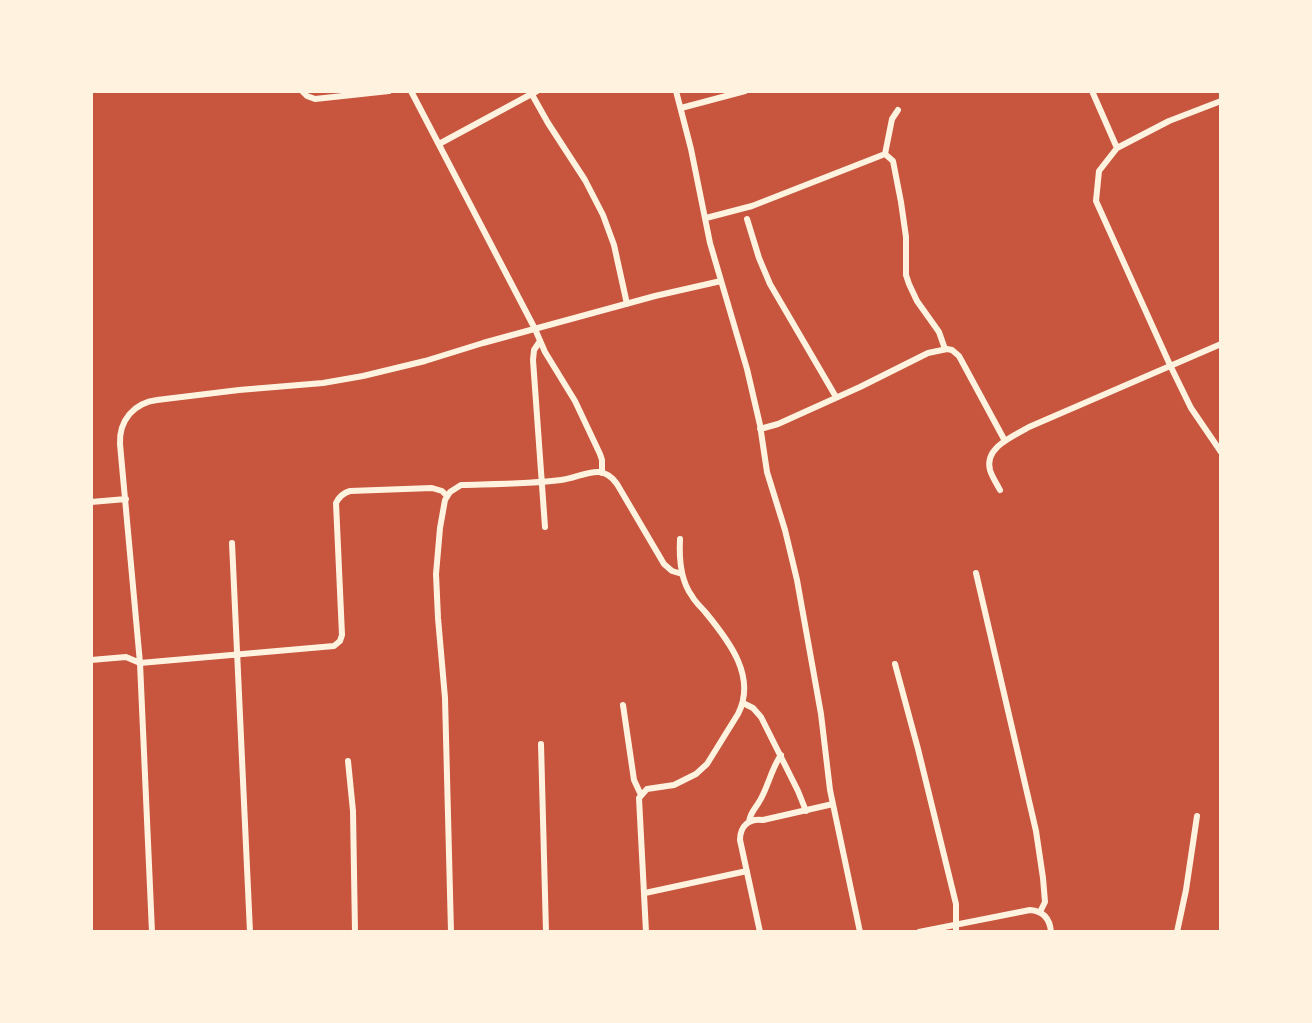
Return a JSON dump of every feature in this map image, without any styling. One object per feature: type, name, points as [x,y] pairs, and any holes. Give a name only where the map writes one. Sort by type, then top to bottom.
[{"type":"street","points":[[302,91],[311,99],[320,99],[389,91]]},
{"type":"street","points":[[411,91],[551,363],[575,401],[600,454],[602,472]]},
{"type":"street","points":[[676,91],[710,243],[747,369],[767,472],[785,530],[802,604],[833,804],[860,932]]},
{"type":"street","points":[[681,108],[745,91]]},
{"type":"street","points":[[1093,91],[1117,148]]},
{"type":"street","points":[[439,144],[533,92],[548,123],[585,180],[603,215],[614,245],[627,304]]},
{"type":"street","points":[[1221,101],[1169,121],[1117,148],[1099,171],[1096,201],[1191,408],[1221,452]]},
{"type":"street","points":[[885,154],[892,118],[898,110]]},
{"type":"street","points":[[706,218],[752,206],[885,154]]},
{"type":"street","points":[[885,154],[893,161],[901,202],[909,285],[939,332],[945,349]]},
{"type":"street","points":[[747,219],[770,284],[836,397]]},
{"type":"street","points":[[152,932],[140,663],[120,444],[121,430],[130,413],[145,403],[157,400],[323,383],[363,376],[721,281]]},
{"type":"street","points":[[540,341],[534,351],[533,360],[545,527]]},
{"type":"street","points":[[1000,490],[990,471],[989,461],[992,452],[1007,440],[1024,430],[1221,344]]},
{"type":"street","points":[[760,429],[778,424],[885,376],[928,353],[945,349],[952,350],[959,356],[1007,440]]},
{"type":"street","points":[[451,932],[445,698],[436,596],[439,539],[447,496],[461,485],[564,480],[602,472],[617,484],[667,568],[682,573]]},
{"type":"street","points":[[91,660],[126,657],[140,663],[330,648],[340,641],[342,635],[336,503],[342,495],[350,491],[432,488],[447,496]]},
{"type":"street","points":[[91,502],[126,499]]},
{"type":"street","points":[[646,932],[638,802],[641,794],[652,787],[674,785],[696,774],[707,764],[738,714],[743,703],[745,683],[741,667],[724,636],[692,597],[682,573],[680,539]]},
{"type":"street","points":[[232,543],[250,932]]},
{"type":"street","points":[[975,573],[1036,831],[1045,902],[1040,912]]},
{"type":"street","points":[[895,664],[956,904],[956,932]]},
{"type":"street","points":[[743,703],[753,708],[761,717],[799,791],[806,811]]},
{"type":"street","points":[[623,705],[634,780],[641,794]]},
{"type":"street","points":[[541,744],[546,932]]},
{"type":"street","points":[[760,932],[740,840],[742,829],[749,822],[781,755]]},
{"type":"street","points":[[348,761],[353,811],[355,932]]},
{"type":"street","points":[[749,822],[833,804]]},
{"type":"street","points":[[1177,932],[1197,816]]},
{"type":"street","points":[[645,893],[747,871]]},
{"type":"street","points":[[919,932],[1030,910],[1044,914],[1051,932]]}]
